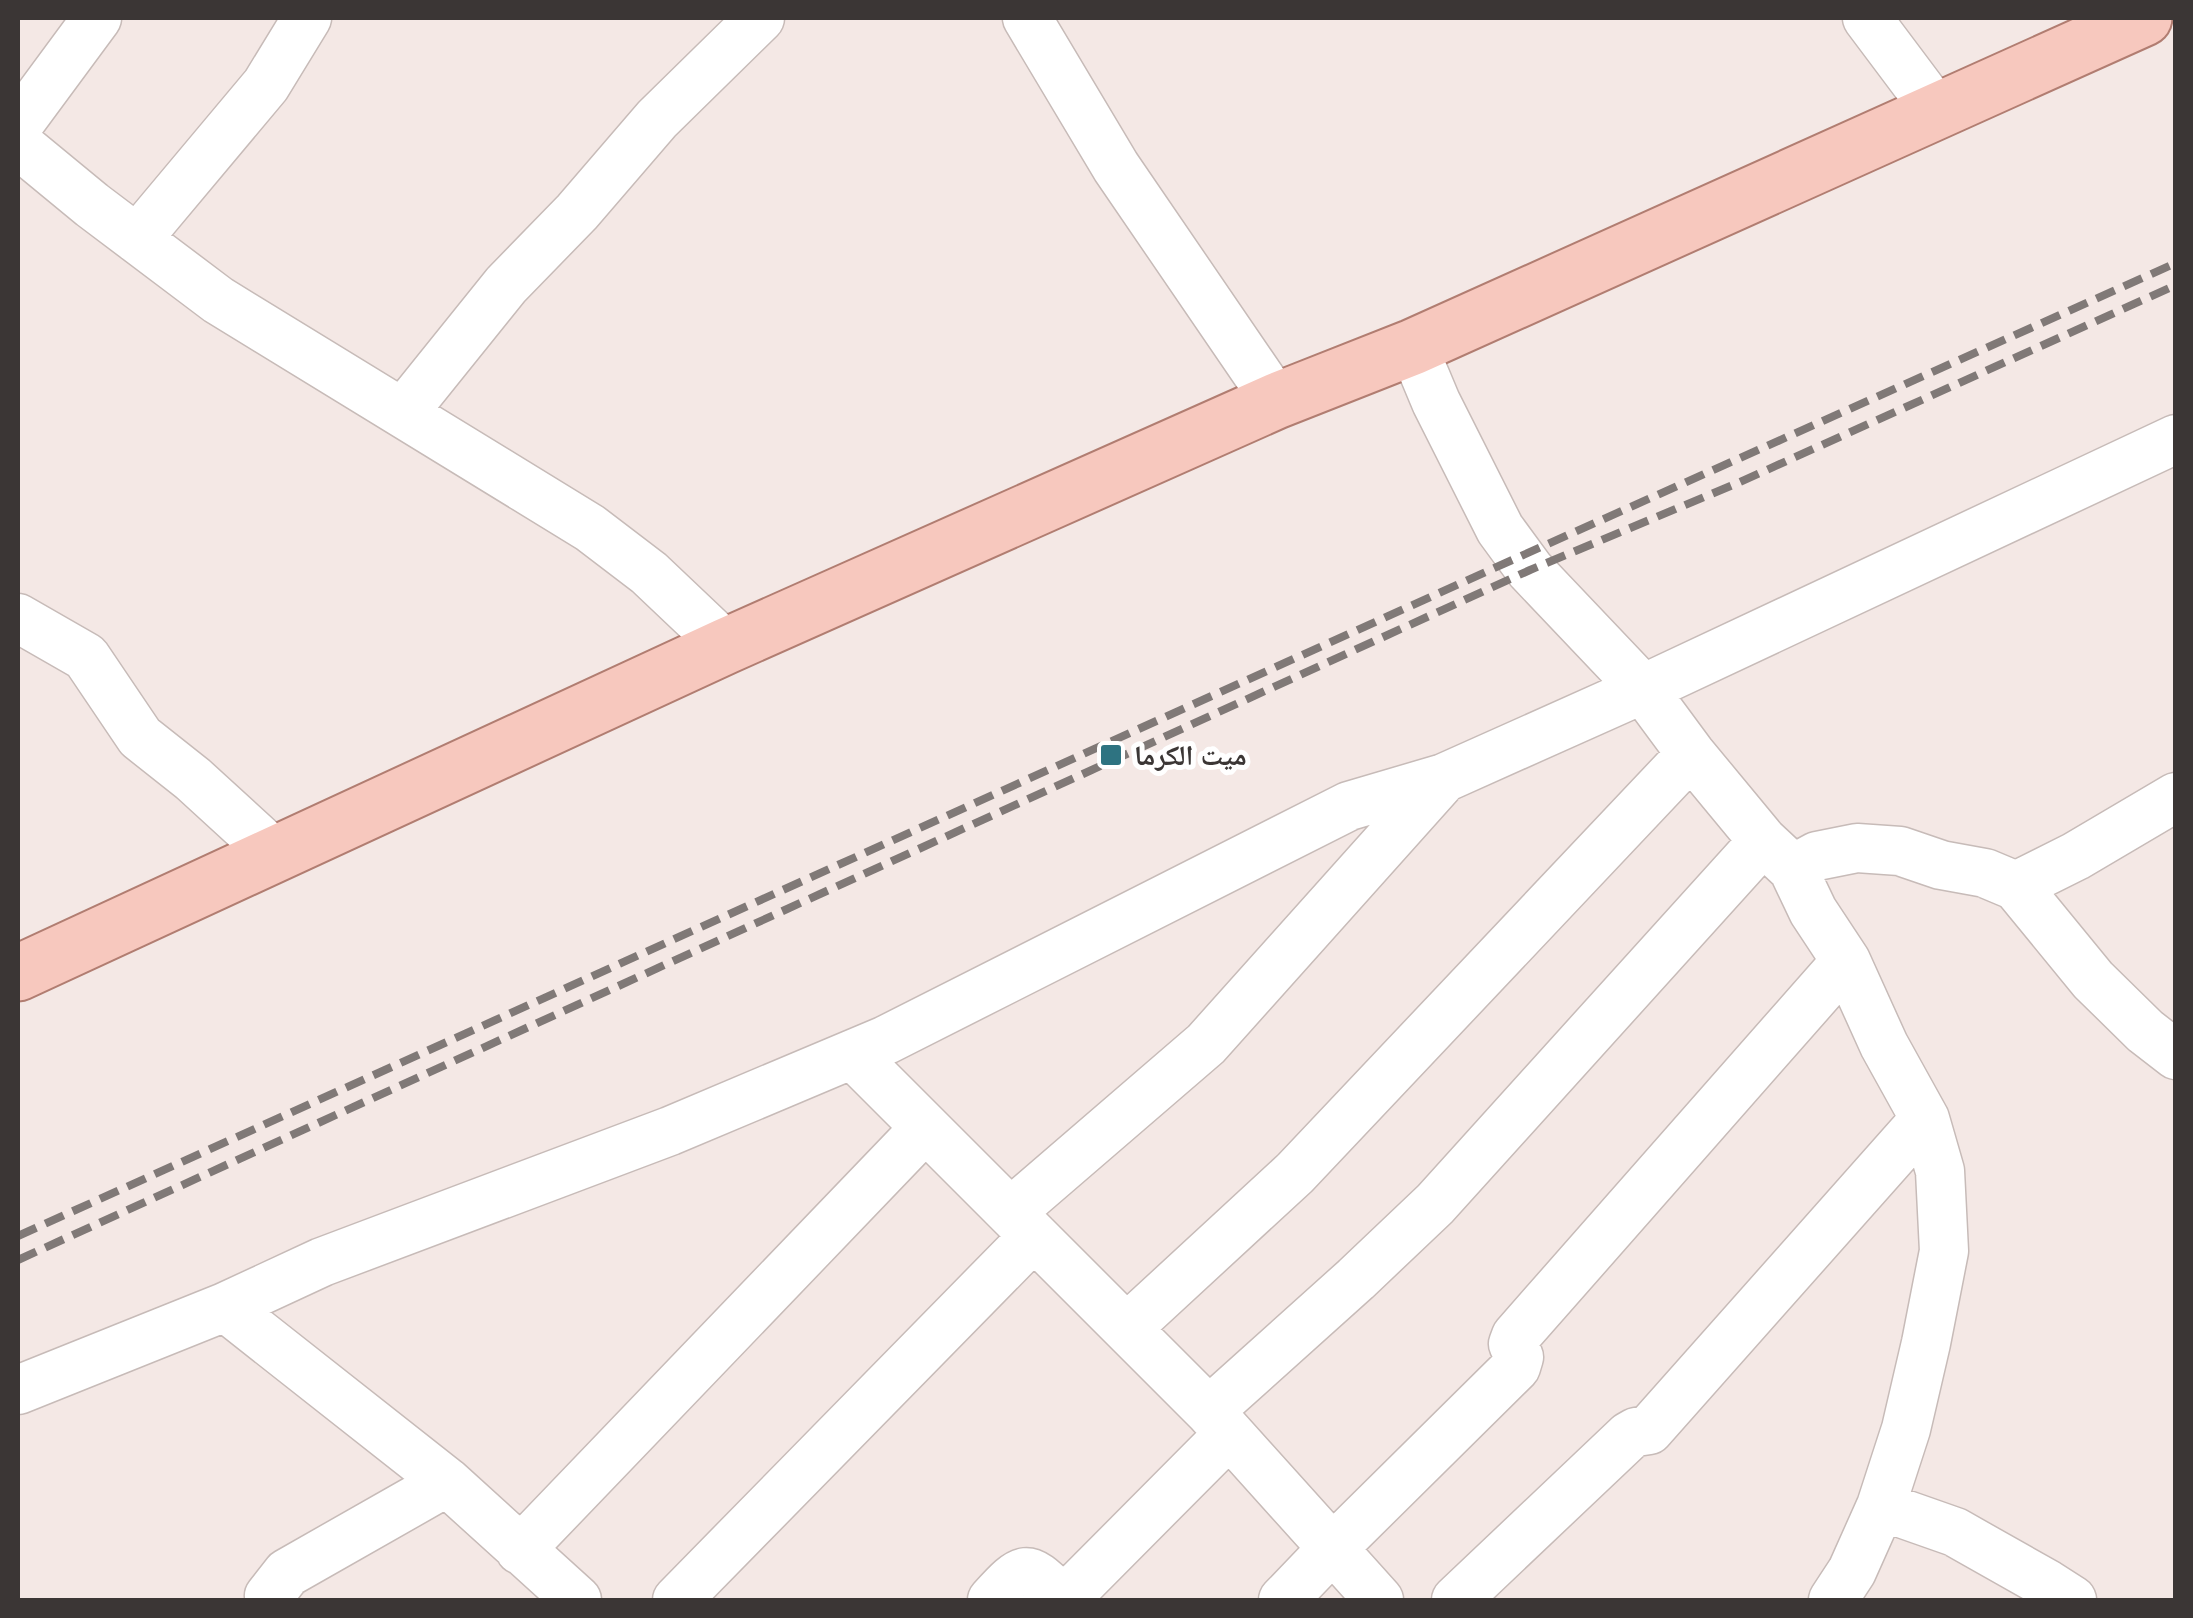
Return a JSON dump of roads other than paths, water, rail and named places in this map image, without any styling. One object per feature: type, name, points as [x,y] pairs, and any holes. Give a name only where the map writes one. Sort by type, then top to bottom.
[{"type":"main road","points":[[18,973],[726,646],[1276,401],[1413,347],[2144,18]]},
{"type":"street","points":[[18,125],[98,18]]},
{"type":"street","points":[[137,239],[266,84],[307,18]]},
{"type":"street","points":[[403,414],[506,284],[577,212],[657,119],[760,18]]},
{"type":"street","points":[[1867,18],[1936,110]]},
{"type":"street","points":[[1032,19],[1116,167],[1276,401]]},
{"type":"street","points":[[18,144],[218,300],[590,528],[649,573],[726,646]]},
{"type":"street","points":[[1413,347],[1500,529],[1530,570],[1643,689],[1778,855],[1846,960],[1884,1045],[1926,1119],[1940,1171],[1944,1251],[1906,1429],[1880,1506],[1852,1571],[1833,1600]]},
{"type":"street","points":[[18,1390],[225,1307],[322,1262],[670,1131],[886,1040],[1349,806],[1444,778],[2176,439]]},
{"type":"street","points":[[18,618],[86,657],[140,737],[275,854]]},
{"type":"street","points":[[1127,1328],[1294,1172],[1692,754]]},
{"type":"street","points":[[677,1600],[1022,1224],[1206,1044],[1444,778]]},
{"type":"street","points":[[2016,886],[2175,799]]},
{"type":"street","points":[[992,1600],[1012,1578],[1027,1571],[1036,1574],[1064,1600],[1219,1422],[1356,1279],[1436,1204],[1778,855],[1817,856],[1857,848],[1900,851],[1941,865],[1985,873],[2016,886],[2093,980],[2176,1055]]},
{"type":"street","points":[[1283,1600],[1516,1367],[1520,1357],[1513,1344],[1516,1336],[1846,960]]},
{"type":"street","points":[[852,1054],[1219,1422],[1379,1600]]},
{"type":"street","points":[[1456,1600],[1629,1436],[1649,1430],[1926,1119]]},
{"type":"street","points":[[520,1550],[926,1128]]},
{"type":"street","points":[[225,1307],[448,1482],[577,1600]]},
{"type":"street","points":[[270,1600],[286,1573],[448,1482]]},
{"type":"street","points":[[1880,1506],[1955,1532],[2072,1600]]},
{"type":"railway","points":[[18,1236],[2176,263]]},
{"type":"railway","points":[[18,1260],[1530,570],[1740,482],[2176,285]]},
{"type":"place","name":"ميت الكرما","points":[[1111,755]]}]
